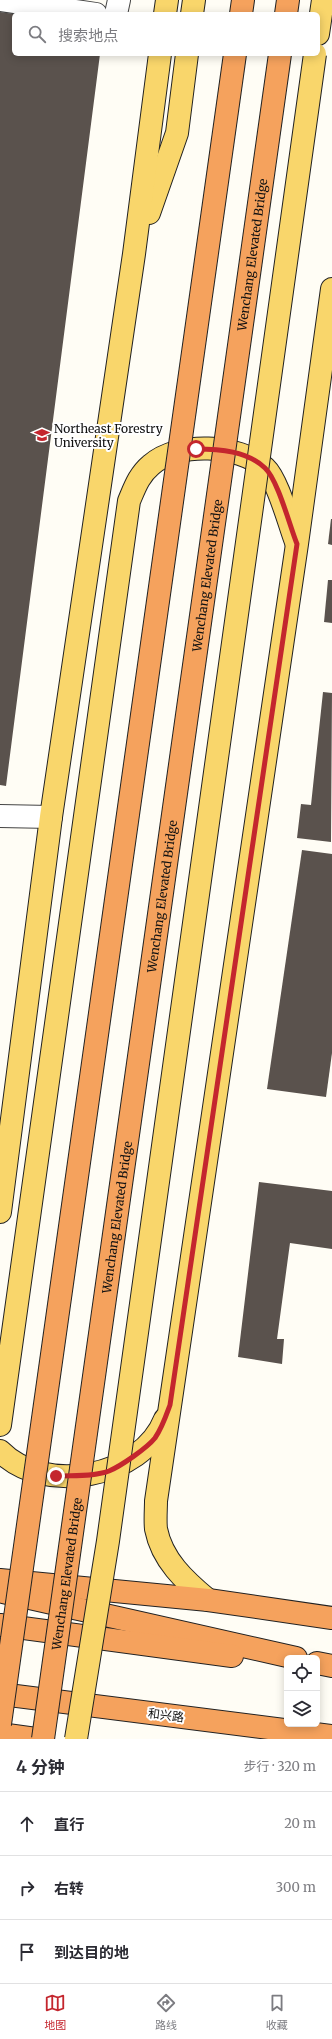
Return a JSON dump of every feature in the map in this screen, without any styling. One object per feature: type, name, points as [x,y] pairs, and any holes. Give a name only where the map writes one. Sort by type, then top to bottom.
[{"type":"highway","points":[[241,12],[243,0]]},
{"type":"highway","points":[[286,12],[288,0]]},
{"type":"highway","points":[[0,1724],[235,56]]},
{"type":"highway","name":"Wenchang Elevated Bridge","points":[[43,1739],[280,56]]},
{"type":"highway","points":[[0,1580],[208,1600],[332,1618]]},
{"type":"highway","points":[[0,1592],[284,1655]]},
{"type":"highway","points":[[0,1625],[284,1663]]},
{"type":"highway","points":[[320,1664],[332,1668]]},
{"type":"highway","points":[[320,1667],[332,1668]]},
{"type":"highway","name":"和兴路","points":[[0,1694],[332,1736]]},
{"type":"highway","points":[[0,1734],[36,1739]]},
{"type":"main road","points":[[165,12],[167,0]]},
{"type":"main road","points":[[192,12],[194,0]]},
{"type":"main road","points":[[320,20],[323,0]]},
{"type":"main road","points":[[0,1212],[51,817],[134,254],[160,56]]},
{"type":"main road","points":[[134,254],[177,133],[187,56]]},
{"type":"main road","points":[[76,1739],[111,1517],[315,56]]},
{"type":"main road","points":[[208,1600],[182,1578],[164,1552],[156,1528],[156,1500],[297,544],[332,289]]},
{"type":"main road","points":[[0,1426],[130,501],[138,479],[150,465],[164,455],[196,449],[230,451],[249,458],[266,469],[275,482],[297,544]]},
{"type":"main road","points":[[0,1451],[13,1463],[30,1472],[56,1476],[87,1475],[109,1471],[154,1440],[162,1427],[170,1405]]},
{"type":"street","points":[[0,0],[82,12]]},
{"type":"street","points":[[116,12],[119,0]]},
{"type":"street","points":[[0,816],[51,817]]},
{"type":"building","points":[[0,12],[12,14],[12,56],[100,56],[6,786],[0,785]]},
{"type":"building","points":[[332,519],[332,545],[328,544]]},
{"type":"building","points":[[328,580],[332,580],[332,623],[324,622]]},
{"type":"building","points":[[323,692],[332,693],[331,842],[297,838],[301,804],[311,805]]},
{"type":"building","points":[[302,850],[332,854],[332,1053],[326,1097],[267,1089]]},
{"type":"building","points":[[259,1182],[332,1191],[332,1249],[290,1243],[277,1339],[284,1339],[282,1364],[238,1357]]},
{"type":"place","name":"Northeast Forestry University","points":[[42,435]]},
{"type":"route","points":[[56,1476],[87,1475],[109,1471],[154,1440],[162,1427],[170,1405],[297,544],[275,482],[266,469],[249,458],[230,451],[196,449]]}]
